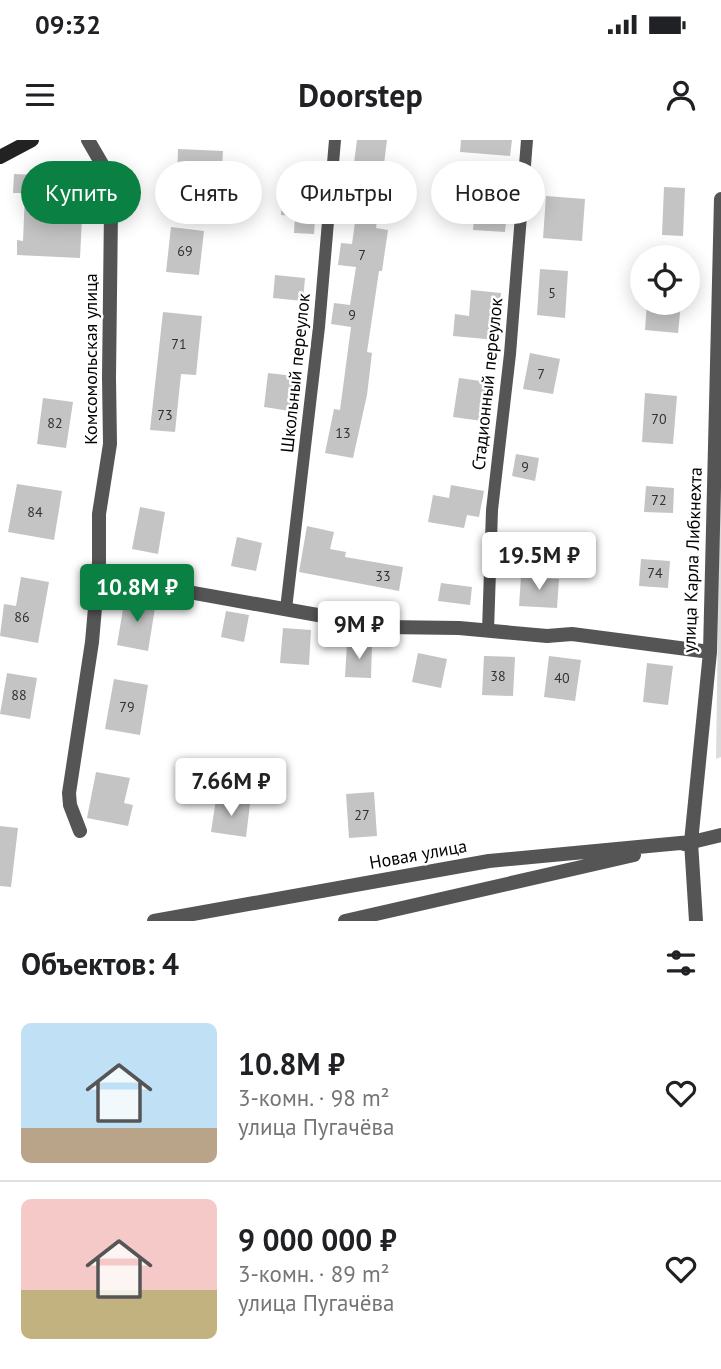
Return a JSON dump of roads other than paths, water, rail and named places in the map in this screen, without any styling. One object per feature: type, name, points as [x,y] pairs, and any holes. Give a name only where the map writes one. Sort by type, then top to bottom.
[{"type":"main road","points":[[0,157],[32,140]]},
{"type":"street","name":"Комсомольская улица","points":[[80,831],[68,793],[92,642],[98,574],[99,514],[110,444],[108,378],[111,210],[106,171],[88,140]]},
{"type":"street","name":"улица Карла Либкнехта","points":[[696,921],[691,842],[710,652],[721,200]]},
{"type":"street","points":[[98,574],[385,627],[547,636],[572,634],[617,642],[710,652]]},
{"type":"street","name":"Новая улица","points":[[345,921],[721,835]]},
{"type":"street","name":"Новая улица","points":[[154,921],[489,861],[691,842]]},
{"type":"lane","name":"Школьный переулок","points":[[286,609],[319,327],[335,140]]},
{"type":"lane","name":"Стадионный переулок","points":[[488,631],[492,510],[510,354],[527,140]]}]
